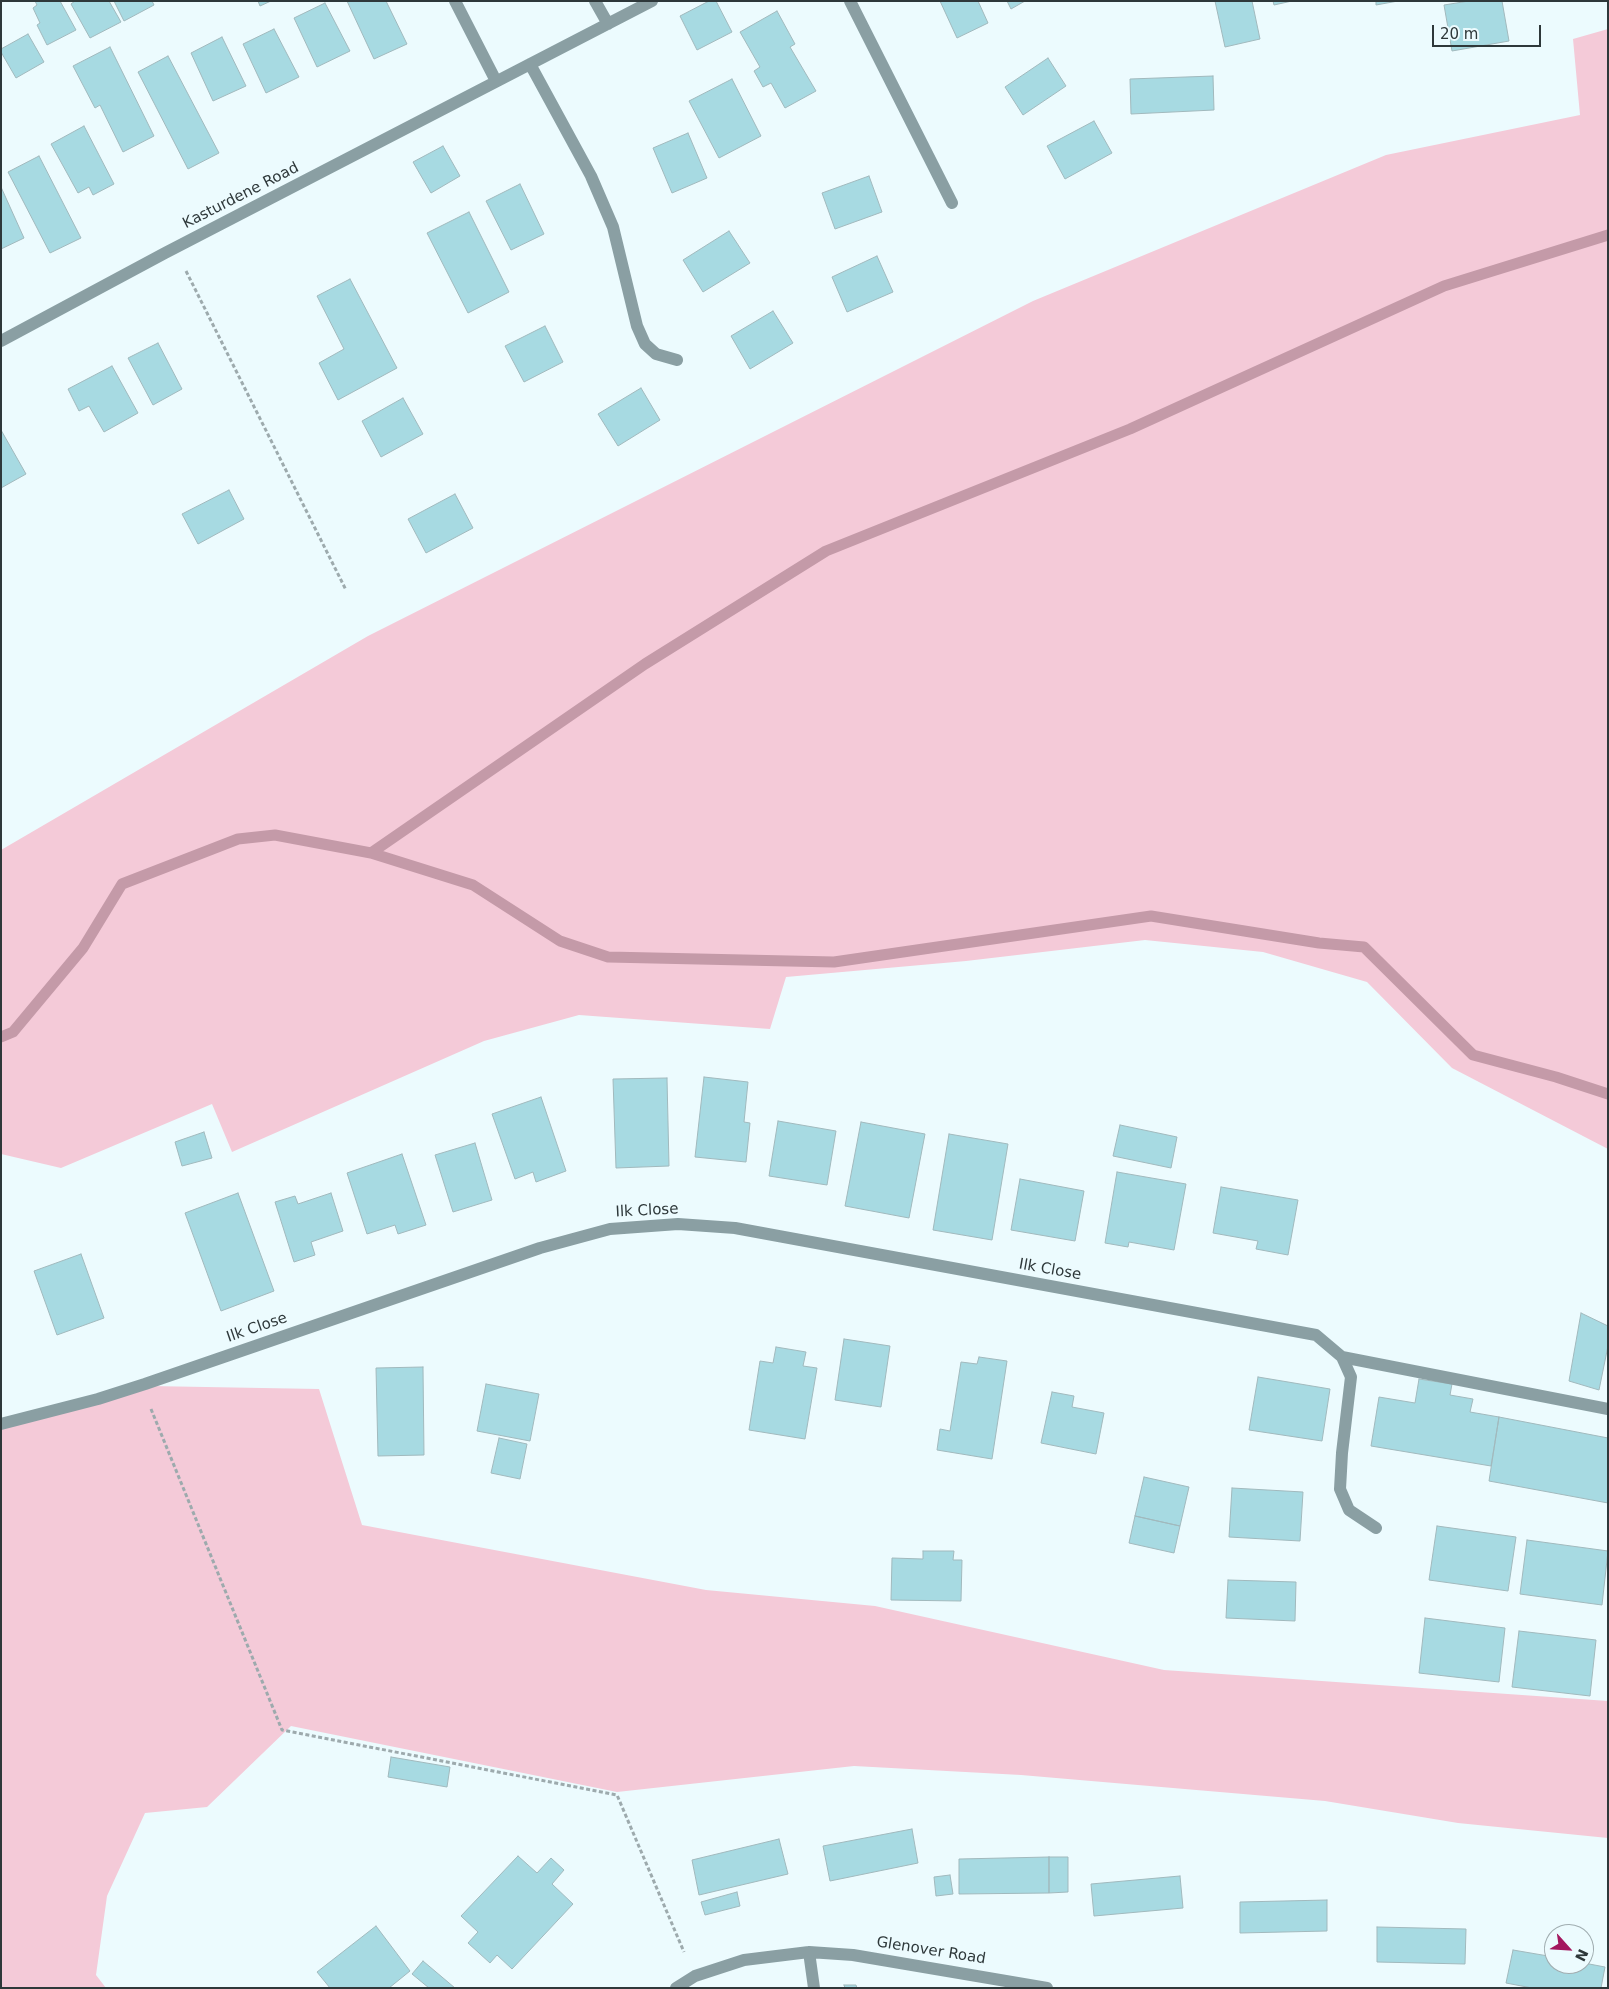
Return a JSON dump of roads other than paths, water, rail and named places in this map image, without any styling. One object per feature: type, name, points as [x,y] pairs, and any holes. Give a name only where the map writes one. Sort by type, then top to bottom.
[{"type":"street","points":[[455,1],[496,81]]},
{"type":"street","points":[[596,1],[608,24]]},
{"type":"street","name":"Kasturdene Road","points":[[1,341],[175,248],[652,1]]},
{"type":"street","points":[[850,1],[952,203]]},
{"type":"street","points":[[530,64],[591,176],[613,227],[637,326],[645,344],[656,354],[677,360]]},
{"type":"street","name":"Ilk Close","points":[[1,1424],[145,1384],[540,1248],[610,1229],[678,1224],[735,1228],[1316,1334],[1342,1357]]},
{"type":"street","points":[[1342,1357],[1608,1409]]},
{"type":"street","points":[[1342,1357],[1351,1377],[1342,1453],[1340,1490],[1349,1510],[1376,1528]]},
{"type":"street","points":[[809,1952],[814,1988]]},
{"type":"street","name":"Glenover Road","points":[[676,1988],[695,1976],[744,1960],[809,1952],[853,1955],[1047,1988]]},
{"type":"waterway","points":[[371,853],[645,664],[826,551],[1130,429],[1444,286],[1608,235]]},
{"type":"waterway","points":[[1,1037],[13,1032],[83,948],[122,884],[238,839],[275,835],[371,853],[473,885],[560,941],[608,957],[834,962],[1151,916],[1319,943],[1364,947],[1473,1055],[1556,1077],[1608,1094]]}]
